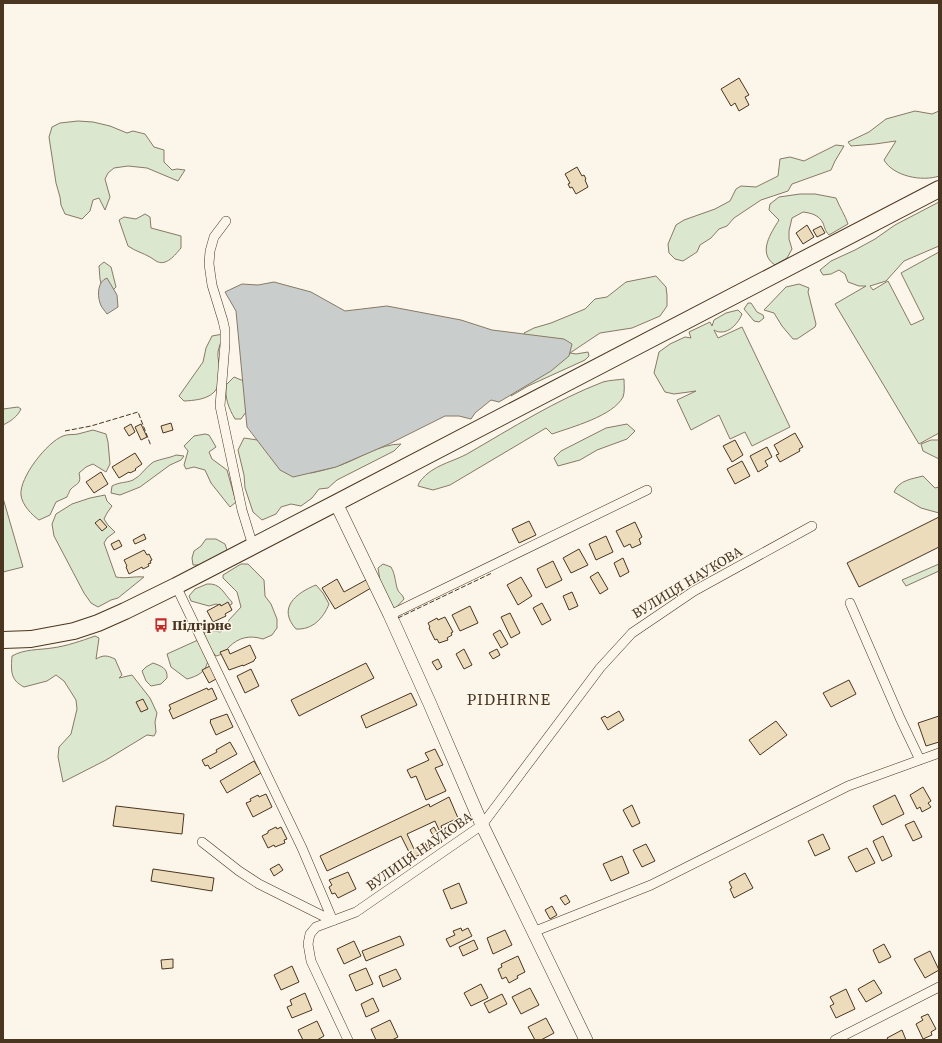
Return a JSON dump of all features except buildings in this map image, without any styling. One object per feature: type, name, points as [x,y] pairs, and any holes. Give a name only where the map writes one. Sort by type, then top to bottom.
[{"type":"highway","points":[[3,640],[31,639],[74,631],[98,623],[176,586],[939,189]]},
{"type":"street","points":[[226,221],[214,237],[210,252],[209,264],[212,285],[225,330],[220,406],[242,510],[254,546]]},
{"type":"street","points":[[390,615],[647,490]]},
{"type":"street","points":[[336,504],[390,615],[482,825],[586,1040]]},
{"type":"street","name":"ВУЛИЦЯ НАУКОВА","points":[[348,1040],[311,961],[308,944],[310,934],[316,927],[356,912],[482,825],[600,668],[632,633],[694,591],[812,526]]},
{"type":"street","points":[[176,586],[302,848],[333,921]]},
{"type":"street","points":[[850,603],[920,760]]},
{"type":"street","points":[[533,932],[651,885],[848,786],[939,753]]},
{"type":"street","points":[[202,842],[239,871],[259,884],[333,921]]},
{"type":"street","points":[[836,1040],[939,987]]},
{"type":"green space","points":[[915,111],[932,114],[939,111],[939,176],[932,178],[916,178],[901,174],[888,166],[884,160],[896,141],[851,146],[848,142],[869,132],[886,119]]},
{"type":"green space","points":[[78,121],[93,122],[110,126],[127,133],[133,131],[145,134],[154,147],[164,150],[164,162],[172,170],[185,170],[178,181],[147,168],[128,166],[114,168],[108,173],[105,179],[110,197],[105,210],[99,198],[93,200],[90,211],[82,219],[65,214],[61,205],[56,183],[49,137],[52,127],[60,123]]},
{"type":"green space","points":[[836,145],[844,146],[831,170],[792,184],[788,191],[761,200],[734,218],[727,226],[719,229],[711,238],[700,245],[697,252],[683,261],[675,259],[669,253],[668,244],[676,225],[684,220],[715,209],[730,201],[736,189],[741,186],[756,187],[778,176],[780,159],[790,157],[804,161]]},
{"type":"green space","points":[[800,194],[815,194],[836,198],[848,224],[829,235],[821,220],[814,215],[803,212],[792,218],[789,239],[792,249],[787,258],[775,265],[767,255],[766,249],[769,237],[779,220],[769,210],[770,204],[779,197]]},
{"type":"green space","points":[[939,202],[939,246],[904,261],[886,281],[870,286],[873,290],[888,281],[911,325],[924,319],[901,273],[939,252],[939,433],[919,444],[835,304],[866,286],[859,286],[848,282],[845,274],[839,270],[831,274],[823,275],[820,270],[831,261],[855,250],[875,239],[895,225]]},
{"type":"green space","points":[[145,214],[150,217],[151,228],[181,236],[181,248],[167,261],[156,261],[128,246],[119,220],[124,217],[136,219]]},
{"type":"green space","points":[[104,262],[111,267],[116,287],[110,293],[102,288],[100,279],[99,266]]},
{"type":"green space","points":[[656,276],[666,287],[667,295],[667,306],[660,316],[632,328],[600,333],[570,353],[576,354],[588,352],[589,356],[585,360],[528,386],[511,396],[511,392],[530,348],[524,333],[585,309],[595,299],[607,297],[626,282]]},
{"type":"green space","points":[[799,284],[809,288],[808,292],[816,324],[815,327],[797,339],[793,339],[782,326],[774,313],[764,310],[786,287]]},
{"type":"green space","points":[[748,303],[751,303],[757,312],[763,315],[764,318],[759,322],[754,321],[744,309]]},
{"type":"green space","points":[[738,310],[742,314],[731,329],[724,332],[714,330],[718,338],[742,327],[790,427],[752,446],[745,432],[730,439],[719,415],[691,430],[677,400],[696,391],[674,394],[665,392],[654,373],[659,352],[670,344],[685,337],[691,338],[689,332],[710,322],[712,326],[714,320],[726,313]]},
{"type":"green space","points":[[223,334],[218,352],[220,379],[218,386],[211,395],[205,398],[184,401],[179,396],[203,362],[206,348],[212,336]]},
{"type":"green space","points":[[234,377],[246,382],[246,412],[241,419],[235,419],[227,398],[226,385]]},
{"type":"green space","points":[[624,379],[623,397],[618,404],[601,415],[552,434],[546,428],[450,485],[433,490],[418,486],[427,474],[442,465],[467,454],[568,397],[603,382]]},
{"type":"green space","points":[[18,407],[21,409],[18,414],[3,425],[3,409]]},
{"type":"green space","points":[[627,424],[635,431],[627,439],[597,450],[580,460],[558,466],[554,458],[561,451],[606,428]]},
{"type":"green space","points":[[93,430],[106,434],[110,464],[106,472],[93,464],[86,467],[79,473],[79,482],[70,490],[67,497],[56,502],[50,515],[39,520],[30,513],[25,506],[21,495],[24,479],[29,470],[49,445],[65,435],[78,434]]},
{"type":"green space","points":[[205,434],[209,435],[216,447],[209,452],[212,459],[227,470],[236,502],[230,507],[211,483],[205,470],[194,467],[186,469],[184,465],[188,451],[184,446],[194,436]]},
{"type":"green space","points":[[244,438],[264,441],[311,473],[341,465],[385,446],[401,444],[394,451],[337,480],[328,488],[319,489],[312,498],[301,506],[291,504],[281,507],[276,514],[262,520],[253,512],[245,488],[244,475],[238,450]]},
{"type":"green space","points":[[931,440],[939,440],[939,459],[923,451],[921,444]]},
{"type":"green space","points":[[176,455],[184,456],[181,460],[170,465],[140,487],[120,495],[111,493],[112,486],[133,480],[154,462]]},
{"type":"green space","points":[[923,476],[935,488],[939,487],[939,513],[921,508],[894,492],[902,482]]},
{"type":"green space","points":[[105,495],[107,501],[112,506],[104,519],[115,532],[107,538],[104,543],[116,577],[144,577],[118,598],[98,607],[91,603],[84,593],[54,536],[52,524],[56,514],[72,504]]},
{"type":"green space","points":[[3,498],[23,567],[3,572]]},
{"type":"green space","points":[[206,539],[216,539],[225,544],[227,550],[205,565],[193,565],[192,558],[194,551],[201,546]]},
{"type":"green space","points":[[241,564],[248,564],[264,580],[265,596],[271,604],[277,619],[277,628],[272,635],[263,639],[249,637],[241,639],[222,654],[216,656],[209,648],[204,633],[210,630],[220,632],[226,628],[229,620],[241,607],[237,592],[223,578],[223,575]]},
{"type":"green space","points":[[383,564],[391,567],[398,590],[404,599],[395,609],[390,608],[381,587],[378,568]]},
{"type":"green space","points":[[939,564],[939,571],[906,586],[902,580]]},
{"type":"green space","points":[[207,584],[216,585],[219,587],[232,602],[232,604],[227,607],[216,604],[209,606],[191,601],[189,596],[195,589]]},
{"type":"green space","points":[[316,585],[323,593],[329,604],[327,609],[320,619],[312,625],[307,628],[296,629],[288,614],[291,602],[302,592]]},
{"type":"green space","points":[[95,636],[99,638],[96,659],[105,656],[115,659],[122,675],[119,678],[132,675],[150,698],[157,713],[155,722],[156,732],[154,736],[147,735],[106,760],[63,782],[58,757],[59,747],[71,734],[77,709],[76,700],[64,681],[56,675],[47,681],[24,687],[19,684],[12,674],[12,656],[27,651],[63,646]]},
{"type":"green space","points":[[198,640],[208,660],[207,664],[201,673],[187,679],[171,667],[167,654]]},
{"type":"green space","points":[[153,663],[161,666],[165,670],[167,678],[161,684],[151,686],[146,681],[142,671]]},
{"type":"shaded area","points":[[107,278],[117,295],[118,307],[107,314],[99,299],[99,288],[102,282]]},
{"type":"shaded area","points":[[274,282],[311,292],[345,311],[387,306],[461,320],[492,330],[564,339],[572,344],[569,356],[551,371],[499,402],[491,400],[475,413],[471,419],[459,416],[445,416],[389,444],[336,467],[293,477],[280,470],[247,427],[236,311],[225,292],[242,284],[258,285]]},
{"type":"fence","points":[[65,431],[91,426],[138,412],[151,446]]},
{"type":"fence","points":[[398,618],[492,573]]},
{"type":"place","name":"Підгірне","points":[[161,625]]},
{"type":"district","name":"PIDHIRNE","points":[[509,699]]}]
